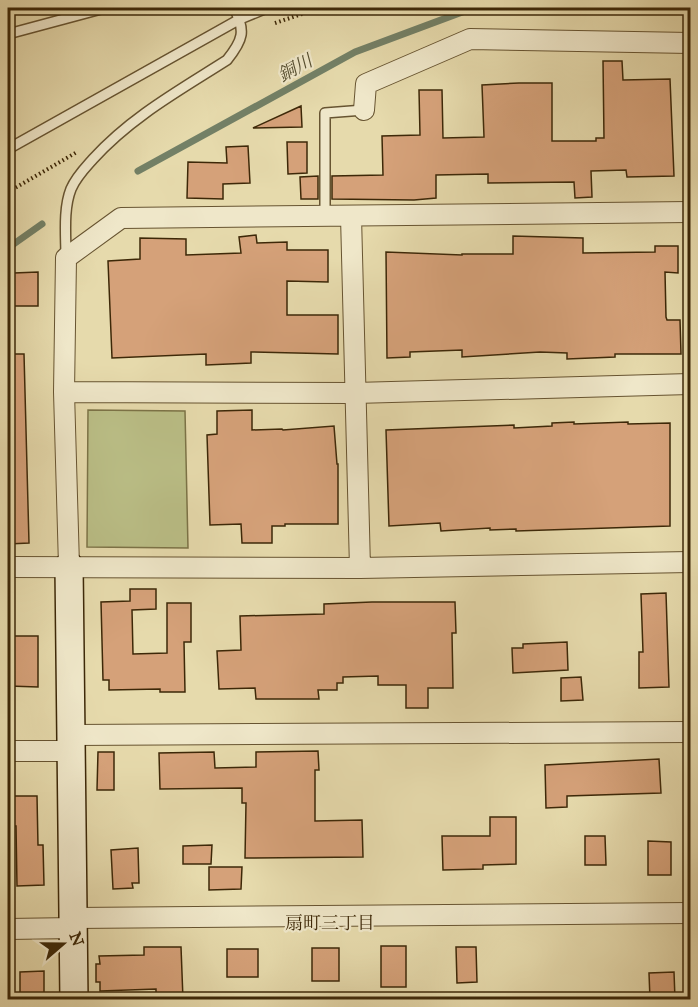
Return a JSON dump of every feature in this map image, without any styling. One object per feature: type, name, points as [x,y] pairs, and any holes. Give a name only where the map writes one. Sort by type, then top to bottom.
[{"type":"street","points":[[364,110],[366,84],[470,39],[690,42]]},
{"type":"street","points":[[74,999],[69,566],[64,392],[66,258],[121,218],[690,213]]},
{"type":"street","points":[[351,216],[360,568]]},
{"type":"street","points":[[64,392],[355,393],[690,384]]},
{"type":"street","points":[[8,567],[360,568],[690,562]]},
{"type":"street","points":[[8,751],[71,743],[690,732]]},
{"type":"street","points":[[8,929],[74,923],[690,913]]},
{"type":"lane","points":[[8,34],[105,8]]},
{"type":"lane","points":[[66,258],[68,201],[78,175],[111,140],[154,106],[227,60],[236,49],[243,34],[240,19],[234,8]]},
{"type":"lane","points":[[8,149],[240,19],[267,8]]},
{"type":"lane","points":[[325,216],[325,113],[364,110]]},
{"type":"path","points":[[243,34],[320,8]]},
{"type":"green space","points":[[88,410],[185,411],[188,548],[87,547]]},
{"type":"building","points":[[603,61],[622,61],[623,80],[670,79],[674,176],[627,177],[626,170],[591,171],[592,197],[575,198],[574,182],[488,183],[488,174],[436,175],[436,198],[332,199],[332,176],[383,175],[382,136],[420,135],[419,90],[442,90],[443,138],[484,137],[482,85],[552,83],[552,141],[596,141],[596,138],[604,138]]},
{"type":"building","points":[[301,106],[302,127],[253,128]]},
{"type":"building","points":[[287,142],[307,142],[307,173],[288,174]]},
{"type":"building","points":[[248,146],[250,183],[223,184],[223,199],[187,198],[188,162],[227,163],[226,147]]},
{"type":"building","points":[[318,176],[318,199],[301,199],[300,177]]},
{"type":"building","points":[[256,235],[257,243],[287,242],[287,250],[328,250],[328,282],[287,281],[287,315],[338,315],[338,354],[251,352],[251,363],[206,365],[206,354],[112,358],[108,261],[140,259],[140,238],[186,239],[186,255],[241,253],[239,237]]},
{"type":"building","points":[[513,236],[583,238],[583,253],[655,252],[655,246],[678,246],[678,273],[665,272],[666,317],[667,320],[680,320],[681,354],[615,354],[615,357],[567,359],[567,353],[540,352],[462,357],[462,350],[410,352],[410,357],[387,358],[386,252],[462,255],[513,254]]},
{"type":"building","points":[[38,272],[38,306],[14,306],[14,273]]},
{"type":"building","points":[[8,354],[24,354],[29,543],[8,544]]},
{"type":"building","points":[[252,410],[252,430],[334,426],[338,464],[338,524],[272,526],[272,543],[242,543],[241,524],[210,525],[207,435],[217,434],[217,411]]},
{"type":"building","points":[[574,422],[574,424],[670,423],[670,526],[516,531],[516,529],[490,530],[490,528],[441,531],[440,523],[389,526],[386,430],[514,425],[514,428]]},
{"type":"building","points":[[130,589],[156,589],[156,609],[132,610],[133,654],[167,653],[167,603],[191,603],[191,642],[184,642],[185,692],[160,692],[160,689],[109,690],[109,680],[103,680],[101,602],[130,601]]},
{"type":"building","points":[[666,593],[669,687],[639,688],[639,652],[643,652],[641,594]]},
{"type":"building","points":[[455,602],[456,633],[452,633],[453,688],[428,688],[428,708],[406,708],[406,685],[378,685],[378,676],[343,677],[343,683],[337,683],[337,690],[318,690],[319,699],[256,699],[255,688],[219,689],[217,651],[241,650],[240,616],[324,614],[324,604]]},
{"type":"building","points":[[12,636],[38,636],[38,687],[9,686]]},
{"type":"building","points":[[567,642],[568,670],[513,673],[512,648],[523,648],[523,644]]},
{"type":"building","points":[[581,677],[583,700],[561,701],[561,678]]},
{"type":"building","points":[[318,751],[319,770],[315,770],[315,821],[362,820],[363,857],[245,858],[246,803],[242,803],[242,788],[160,789],[159,753],[214,752],[215,768],[256,767],[256,752]]},
{"type":"building","points":[[98,752],[114,752],[114,790],[97,790]]},
{"type":"building","points":[[659,759],[661,793],[567,796],[567,807],[546,808],[545,765]]},
{"type":"building","points":[[13,796],[37,796],[38,845],[43,845],[44,885],[17,886]]},
{"type":"building","points":[[490,817],[516,817],[516,864],[483,865],[483,869],[443,870],[442,836],[490,836]]},
{"type":"building","points":[[585,836],[605,836],[606,865],[585,865]]},
{"type":"building","points":[[648,841],[671,842],[671,875],[648,875]]},
{"type":"building","points":[[212,845],[211,864],[183,864],[183,846]]},
{"type":"building","points":[[138,848],[139,883],[132,883],[133,888],[113,889],[111,850]]},
{"type":"building","points":[[209,867],[242,867],[241,889],[209,890]]},
{"type":"building","points":[[381,946],[406,946],[406,987],[381,987]]},
{"type":"building","points":[[144,947],[181,947],[183,999],[156,999],[156,989],[100,991],[100,982],[96,982],[96,964],[100,964],[99,956],[144,955]]},
{"type":"building","points":[[456,947],[476,947],[477,982],[457,983]]},
{"type":"building","points":[[312,948],[339,948],[339,981],[312,981]]},
{"type":"building","points":[[227,949],[258,949],[258,977],[227,977]]},
{"type":"building","points":[[44,971],[44,999],[20,999],[20,972]]},
{"type":"building","points":[[674,972],[675,999],[650,999],[649,973]]},
{"type":"waterway","name":"銅川","points":[[138,171],[355,52],[473,8]]},
{"type":"waterway","name":"銅川","points":[[8,248],[42,224]]},
{"type":"district","name":"扇町三丁目","points":[[330,923]]}]
